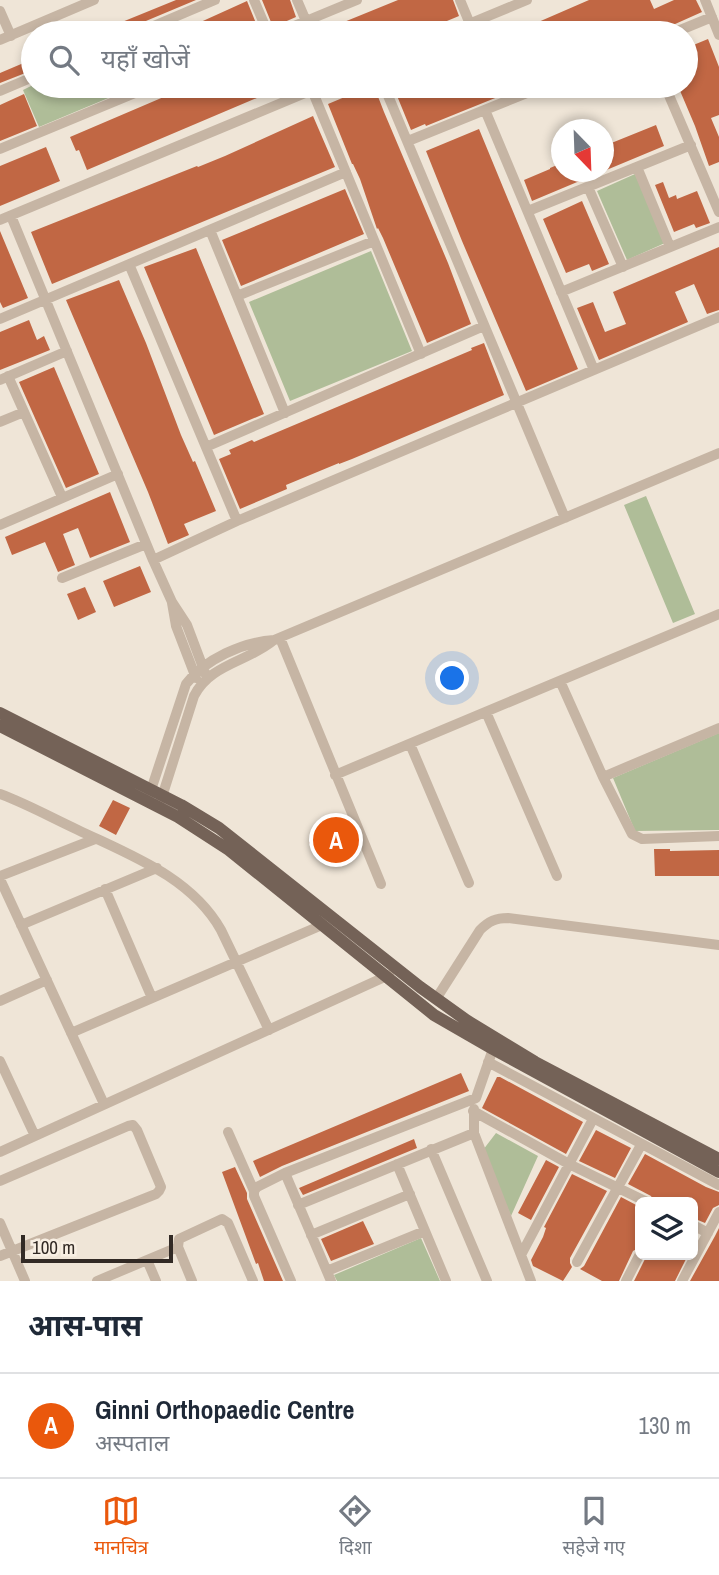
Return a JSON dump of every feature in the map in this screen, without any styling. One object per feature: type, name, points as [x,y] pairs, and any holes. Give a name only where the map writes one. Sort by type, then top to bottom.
[{"type":"main road","points":[[0,713],[154,799],[229,850],[434,1015],[491,1056],[719,1171]]},
{"type":"main road","points":[[0,726],[219,828],[466,1020],[535,1062],[719,1158]]},
{"type":"street","points":[[65,0],[69,10]]},
{"type":"street","points":[[44,21],[94,0]]},
{"type":"street","points":[[165,21],[215,0]]},
{"type":"street","points":[[254,0],[263,21]]},
{"type":"street","points":[[297,0],[306,21],[345,2],[358,0]]},
{"type":"street","points":[[460,0],[469,21]]},
{"type":"street","points":[[476,21],[507,4],[527,0]]},
{"type":"street","points":[[705,0],[719,35]]},
{"type":"street","points":[[0,11],[11,36]]},
{"type":"street","points":[[698,23],[712,17]]},
{"type":"street","points":[[0,40],[21,32]]},
{"type":"street","points":[[0,91],[21,82]]},
{"type":"street","points":[[0,149],[121,98]]},
{"type":"street","points":[[0,220],[293,98]]},
{"type":"street","points":[[320,98],[346,172],[421,354]]},
{"type":"street","points":[[389,98],[565,518]]},
{"type":"street","points":[[408,141],[514,98]]},
{"type":"street","points":[[670,98],[719,212]]},
{"type":"street","points":[[485,110],[594,370]]},
{"type":"street","points":[[528,211],[691,145]]},
{"type":"street","points":[[637,167],[670,247]]},
{"type":"street","points":[[0,319],[346,172]]},
{"type":"street","points":[[588,187],[623,267]]},
{"type":"street","points":[[10,216],[172,602],[176,626],[199,669],[207,678]]},
{"type":"street","points":[[561,292],[719,227]]},
{"type":"street","points":[[209,230],[285,413]]},
{"type":"street","points":[[237,296],[374,241]]},
{"type":"street","points":[[129,264],[237,521]]},
{"type":"street","points":[[153,560],[237,521],[719,317]]},
{"type":"street","points":[[206,447],[485,326]]},
{"type":"street","points":[[62,497],[24,412],[4,378],[67,351]]},
{"type":"street","points":[[0,422],[24,412]]},
{"type":"street","points":[[154,799],[186,684],[199,669],[218,657],[249,645],[277,639],[719,453]]},
{"type":"street","points":[[0,524],[118,474]]},
{"type":"street","points":[[62,578],[146,544]]},
{"type":"street","points":[[335,775],[719,614]]},
{"type":"street","points":[[154,799],[199,687],[218,670],[277,639]]},
{"type":"street","points":[[277,639],[381,884]]},
{"type":"street","points":[[199,669],[199,687]]},
{"type":"street","points":[[560,681],[628,829],[642,839],[719,836]]},
{"type":"street","points":[[486,712],[557,876]]},
{"type":"street","points":[[603,777],[719,728]]},
{"type":"street","points":[[410,744],[469,883]]},
{"type":"street","points":[[0,794],[157,868],[200,901],[214,917],[269,1030]]},
{"type":"street","points":[[95,839],[0,877],[104,1104]]},
{"type":"street","points":[[21,925],[157,868]]},
{"type":"street","points":[[105,889],[152,998]]},
{"type":"street","points":[[436,999],[480,930],[497,918],[719,945]]},
{"type":"street","points":[[71,1033],[322,925]]},
{"type":"street","points":[[0,1152],[399,970]]},
{"type":"street","points":[[0,1001],[47,980]]},
{"type":"street","points":[[531,1281],[474,1133],[473,1111],[491,1056],[593,1119],[719,1185]]},
{"type":"street","points":[[0,1061],[35,1136]]},
{"type":"street","points":[[254,1191],[261,1184],[285,1173],[476,1098]]},
{"type":"street","points":[[473,1111],[569,1164],[636,1197]]},
{"type":"street","points":[[521,1255],[593,1119]]},
{"type":"street","points":[[0,1181],[133,1125],[160,1187],[156,1194],[0,1256]]},
{"type":"street","points":[[228,1132],[291,1281]]},
{"type":"street","points":[[298,1205],[474,1133]]},
{"type":"street","points":[[576,1262],[641,1145]]},
{"type":"street","points":[[431,1149],[487,1281]]},
{"type":"street","points":[[397,1164],[446,1281]]},
{"type":"street","points":[[285,1173],[329,1276],[425,1231]]},
{"type":"street","points":[[311,1235],[410,1194]]},
{"type":"street","points":[[682,1281],[719,1212]]},
{"type":"street","points":[[192,1281],[178,1247],[179,1239],[222,1219],[226,1220],[253,1281]]},
{"type":"street","points":[[0,1223],[25,1281]]},
{"type":"street","points":[[698,1228],[708,1233]]},
{"type":"street","points":[[97,1281],[178,1247]]},
{"type":"street","points":[[147,1260],[156,1281]]},
{"type":"street","points":[[626,1281],[637,1260]]},
{"type":"green space","points":[[26,98],[108,98],[39,127]]},
{"type":"green space","points":[[635,174],[665,243],[627,260],[597,191]]},
{"type":"green space","points":[[371,251],[412,351],[290,401],[249,302]]},
{"type":"green space","points":[[646,496],[695,614],[673,623],[624,505]]},
{"type":"green space","points":[[719,733],[719,830],[635,831],[613,778]]},
{"type":"green space","points":[[496,1133],[538,1156],[511,1216],[483,1150]]},
{"type":"green space","points":[[421,1238],[440,1281],[337,1281],[334,1275]]},
{"type":"building","points":[[176,0],[196,0],[146,21],[124,21]]},
{"type":"building","points":[[262,0],[290,0],[296,17],[287,21],[271,21]]},
{"type":"building","points":[[398,0],[453,0],[459,16],[447,21],[346,21]]},
{"type":"building","points":[[589,0],[650,0],[654,9],[674,0],[696,0],[702,12],[682,21],[541,21]]},
{"type":"building","points":[[247,1],[255,21],[203,21]]},
{"type":"building","points":[[708,39],[719,67],[719,115],[711,118],[719,137],[719,162],[709,166],[683,98],[698,98],[698,43]]},
{"type":"building","points":[[21,64],[21,75],[0,83],[0,73]]},
{"type":"building","points":[[21,95],[21,98],[26,98],[37,126],[0,141],[0,105]]},
{"type":"building","points":[[161,98],[257,98],[87,170],[70,137]]},
{"type":"building","points":[[342,98],[379,98],[471,324],[427,343],[377,229],[360,179],[328,104]]},
{"type":"building","points":[[398,98],[495,98],[426,126],[425,124],[411,130]]},
{"type":"building","points":[[313,116],[335,167],[52,284],[31,232],[225,156]]},
{"type":"building","points":[[656,125],[664,146],[614,167],[614,142]]},
{"type":"building","points":[[479,129],[578,369],[526,391],[426,151]]},
{"type":"building","points":[[46,147],[60,181],[0,206],[0,166]]},
{"type":"building","points":[[550,168],[551,182],[577,182],[532,201],[524,180]]},
{"type":"building","points":[[663,182],[669,198],[676,195],[677,199],[697,191],[710,223],[696,228],[694,224],[674,232],[655,185]]},
{"type":"building","points":[[345,189],[364,234],[241,286],[222,240]]},
{"type":"building","points":[[582,201],[609,264],[592,271],[589,264],[566,273],[543,219]]},
{"type":"building","points":[[0,231],[28,298],[3,308],[0,302]]},
{"type":"building","points":[[719,247],[719,310],[707,314],[694,284],[675,292],[688,322],[599,360],[577,308],[593,302],[605,332],[626,324],[613,292]]},
{"type":"building","points":[[196,248],[264,414],[214,435],[144,267]]},
{"type":"building","points":[[119,280],[181,435],[216,511],[184,524],[189,535],[168,544],[66,300]]},
{"type":"building","points":[[29,320],[37,340],[44,336],[50,350],[0,370],[0,332]]},
{"type":"building","points":[[484,343],[504,395],[286,485],[287,489],[240,509],[219,459],[231,454],[229,450],[252,440],[254,442]]},
{"type":"building","points":[[54,367],[99,474],[66,488],[19,382]]},
{"type":"building","points":[[110,492],[130,542],[90,558],[78,528],[63,534],[75,565],[58,572],[45,542],[12,555],[5,537]]},
{"type":"building","points":[[140,566],[151,592],[114,607],[103,581]]},
{"type":"building","points":[[85,587],[96,612],[78,620],[67,594]]},
{"type":"building","points":[[113,800],[130,808],[116,835],[99,826]]},
{"type":"building","points":[[347,827],[353,841],[315,856],[309,842]]},
{"type":"building","points":[[654,849],[719,850],[719,876],[655,876]]},
{"type":"building","points":[[461,1073],[469,1091],[260,1177],[253,1161]]},
{"type":"building","points":[[497,1077],[583,1122],[566,1154],[482,1108]]},
{"type":"building","points":[[596,1130],[631,1148],[615,1178],[579,1161]]},
{"type":"building","points":[[414,1139],[417,1148],[303,1195],[299,1188]]},
{"type":"building","points":[[645,1154],[719,1192],[719,1205],[713,1208],[705,1223],[698,1220],[698,1197],[652,1197],[628,1184]]},
{"type":"building","points":[[546,1160],[559,1167],[531,1220],[518,1213]]},
{"type":"building","points":[[235,1167],[283,1281],[264,1281],[258,1263],[256,1264],[222,1172]]},
{"type":"building","points":[[572,1174],[607,1191],[570,1258],[572,1267],[563,1281],[533,1266],[531,1260],[543,1237],[544,1227]]},
{"type":"building","points":[[621,1197],[635,1204],[635,1250],[619,1281],[602,1281],[580,1269]]},
{"type":"building","points":[[363,1221],[374,1244],[331,1261],[321,1239]]},
{"type":"building","points":[[719,1228],[719,1281],[690,1281],[715,1236]]},
{"type":"building","points":[[644,1260],[686,1260],[675,1281],[634,1281]]},
{"type":"place","name":"Ginni Orthopaedic Centre","points":[[336,840]]}]
